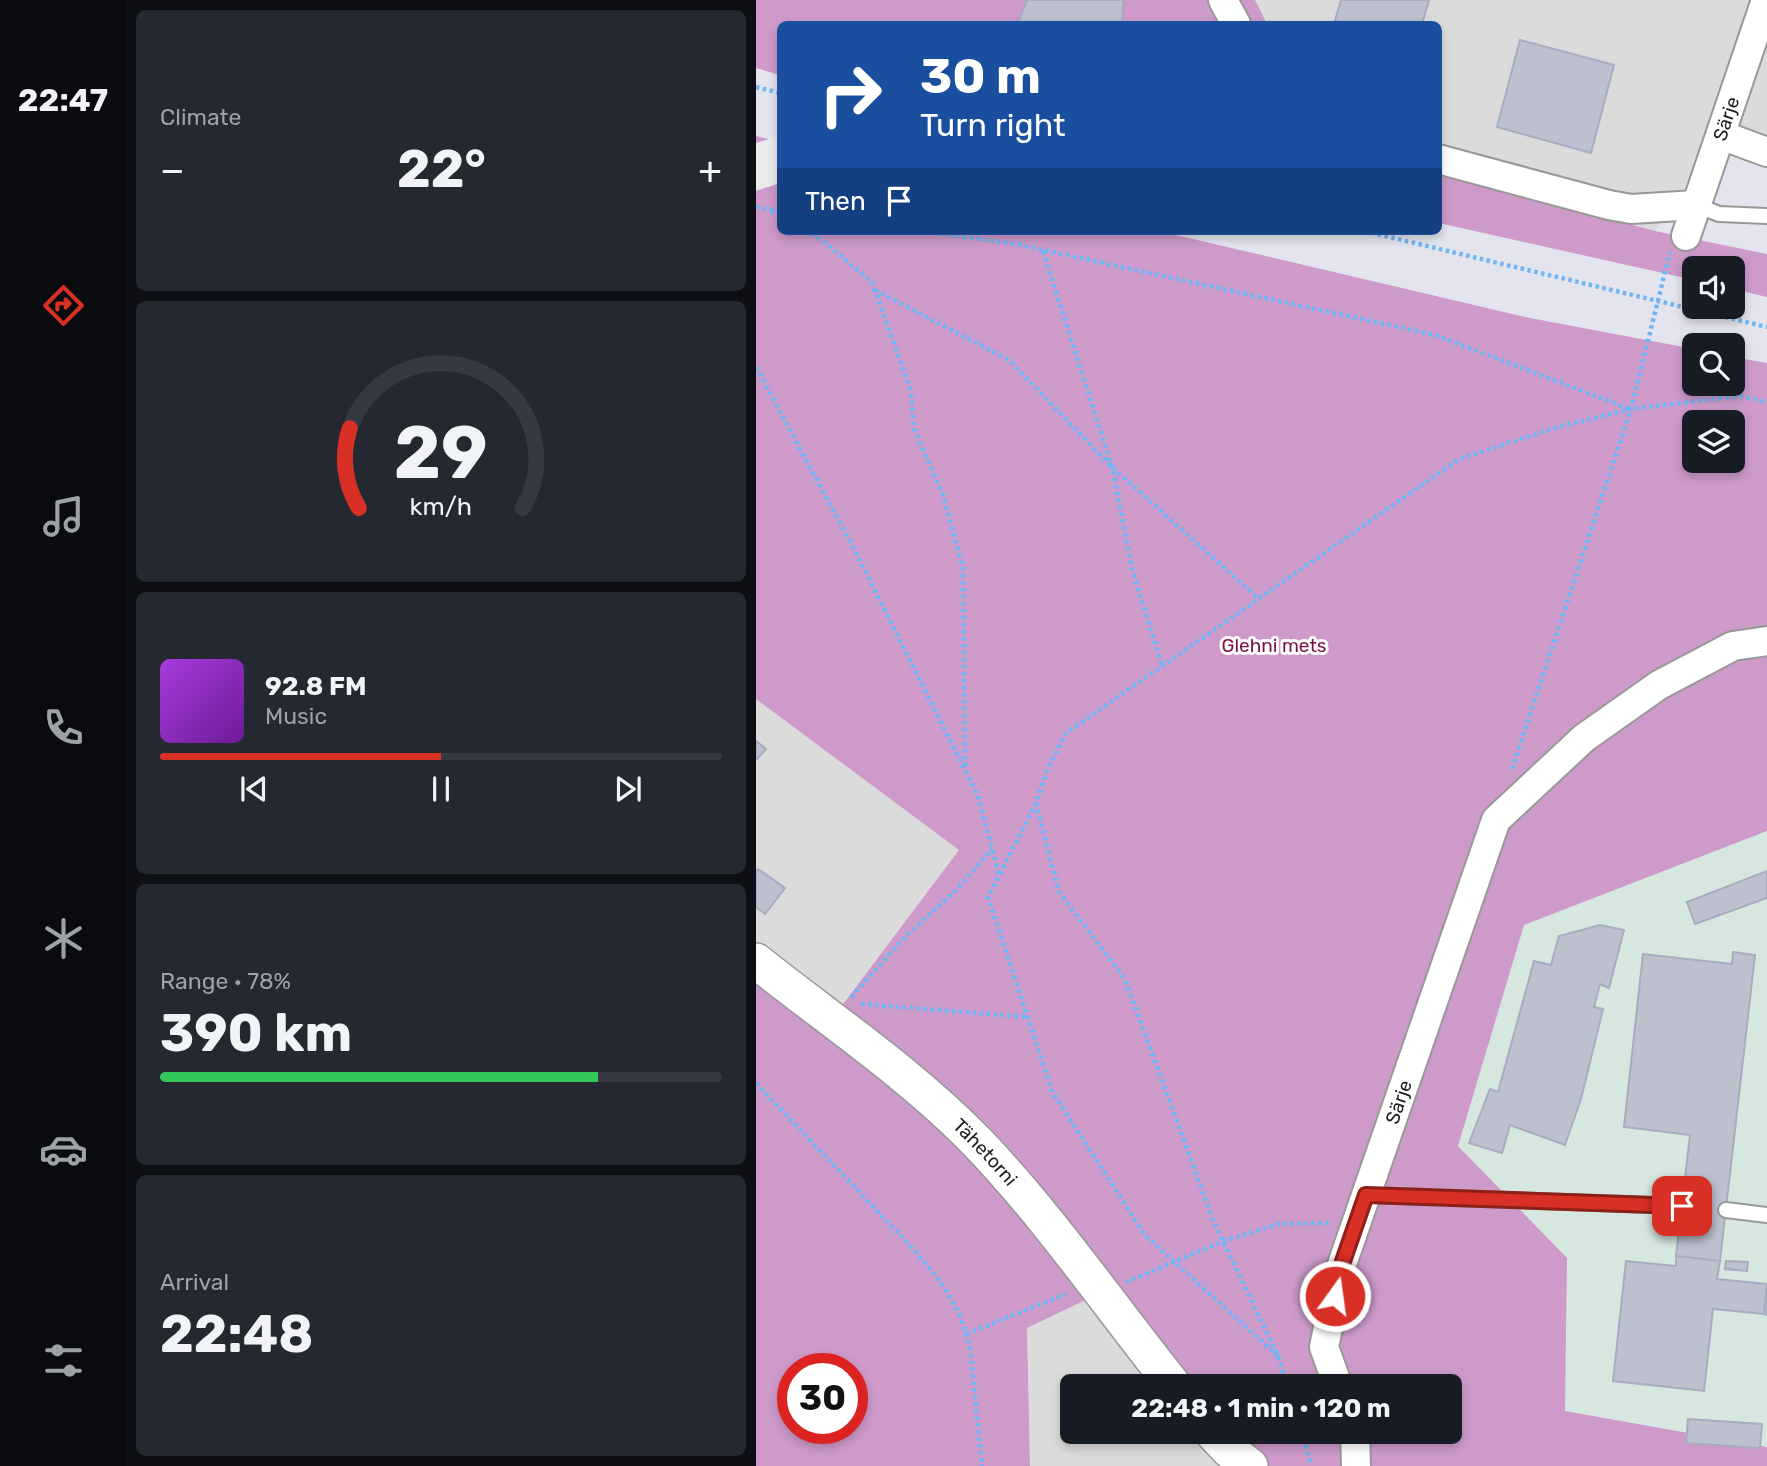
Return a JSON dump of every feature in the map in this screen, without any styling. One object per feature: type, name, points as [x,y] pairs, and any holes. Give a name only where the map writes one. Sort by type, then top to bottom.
[{"type":"street","points":[[1223,0],[1234,21]]},
{"type":"street","name":"Särje","points":[[1686,236],[1766,0]]},
{"type":"street","points":[[1721,135],[1767,152]]},
{"type":"street","points":[[1442,160],[1602,204],[1630,209],[1696,205]]},
{"type":"street","name":"Särje","points":[[1334,1374],[1324,1347],[1340,1270],[1496,820],[1584,738],[1659,685],[1733,646],[1767,642]]},
{"type":"street","name":"Tähetorni","points":[[756,961],[894,1066],[976,1141],[1037,1208],[1164,1374]]},
{"type":"street","points":[[1223,1444],[1250,1466]]},
{"type":"street","points":[[1355,1444],[1356,1466]]},
{"type":"lane","points":[[1696,205],[1719,214],[1767,216]]},
{"type":"lane","points":[[1366,1195],[1682,1206]]},
{"type":"lane","points":[[1726,1210],[1767,1215]]},
{"type":"path","points":[[756,87],[777,92]]},
{"type":"path","points":[[756,206],[777,210]]},
{"type":"path","points":[[768,209],[777,214]]},
{"type":"path","points":[[812,235],[872,282],[911,391],[914,429],[943,495],[963,569],[965,769]]},
{"type":"path","points":[[947,235],[1043,250],[1435,335],[1631,409]]},
{"type":"path","points":[[1381,235],[1767,327]]},
{"type":"path","points":[[1512,771],[1631,409],[1672,247],[1686,236]]},
{"type":"path","points":[[1043,250],[1112,467],[1133,573],[1162,665]]},
{"type":"path","points":[[874,290],[1009,360],[1112,467],[1258,598]]},
{"type":"path","points":[[756,367],[853,547],[978,796],[999,875]]},
{"type":"path","points":[[1278,1356],[1144,1234],[1052,1091],[988,897],[1036,803],[1048,768],[1066,733],[1459,459],[1558,427],[1631,409],[1740,396],[1767,402]]},
{"type":"path","points":[[1036,803],[1059,892],[1125,979],[1213,1220],[1278,1356],[1283,1374]]},
{"type":"path","points":[[992,848],[956,890],[907,935],[846,1003],[1028,1017]]},
{"type":"path","points":[[756,1083],[916,1252],[942,1284],[959,1313],[970,1347],[982,1466]]},
{"type":"path","points":[[966,1334],[1224,1241],[1279,1224],[1356,1223]]},
{"type":"path","points":[[1305,1444],[1311,1464]]},
{"type":"shaded area","points":[[1255,0],[1767,0],[1767,152],[1721,135],[1655,231],[1442,174],[1442,21],[1266,21]]},
{"type":"shaded area","points":[[777,137],[777,184],[756,191],[756,143]]},
{"type":"shaded area","points":[[756,699],[959,850],[830,1020],[756,961]]},
{"type":"shaded area","points":[[1767,831],[1767,1446],[1565,1411],[1567,1258],[1458,1147],[1524,925]]},
{"type":"shaded area","points":[[1100,1293],[1164,1374],[1060,1374],[1060,1444],[1225,1444],[1250,1466],[1030,1466],[1027,1328]]},
{"type":"green space","points":[[756,0],[1255,0],[1266,21],[777,21],[777,74],[756,68]]},
{"type":"green space","name":"Glehni mets","points":[[756,136],[777,141],[777,235],[1176,235],[1525,317],[1682,347],[1682,396],[1745,396],[1745,359],[1767,363],[1767,831],[1524,925],[1458,1146],[1567,1258],[1565,1411],[1767,1447],[1767,1466],[1250,1466],[1225,1444],[1462,1444],[1462,1374],[1164,1374],[1100,1293],[1027,1328],[1030,1466],[756,1466],[756,961],[831,1020],[959,850],[756,699]]},
{"type":"green space","points":[[1442,174],[1655,231],[1767,254],[1767,297],[1745,292],[1745,256],[1682,256],[1682,277],[1442,224]]},
{"type":"building","points":[[1027,0],[1123,0],[1122,21],[1019,21]]},
{"type":"building","points":[[1341,0],[1429,0],[1423,21],[1335,21]]},
{"type":"building","points":[[1520,40],[1614,65],[1591,153],[1497,127]]},
{"type":"building","points":[[756,741],[766,749],[757,759],[756,759]]},
{"type":"building","points":[[758,869],[785,888],[765,914],[756,907]]},
{"type":"building","points":[[1767,871],[1767,898],[1695,924],[1687,902]]},
{"type":"building","points":[[1600,925],[1624,930],[1609,988],[1600,984],[1594,1007],[1603,1009],[1581,1099],[1565,1145],[1510,1125],[1502,1153],[1469,1143],[1490,1089],[1498,1092],[1534,961],[1551,965],[1559,936]]},
{"type":"building","points":[[1733,952],[1755,955],[1720,1261],[1676,1256],[1690,1135],[1624,1127],[1643,954],[1732,964]]},
{"type":"building","points":[[1676,1256],[1720,1261],[1717,1279],[1767,1284],[1764,1314],[1713,1309],[1704,1391],[1613,1381],[1626,1261],[1676,1266]]},
{"type":"building","points":[[1726,1261],[1748,1262],[1747,1271],[1725,1269]]},
{"type":"building","points":[[1767,1284],[1767,1315],[1764,1314]]},
{"type":"building","points":[[1688,1419],[1762,1424],[1760,1448],[1686,1443]]},
{"type":"route","points":[[1335,1296],[1340,1270],[1366,1195],[1682,1206]]}]
